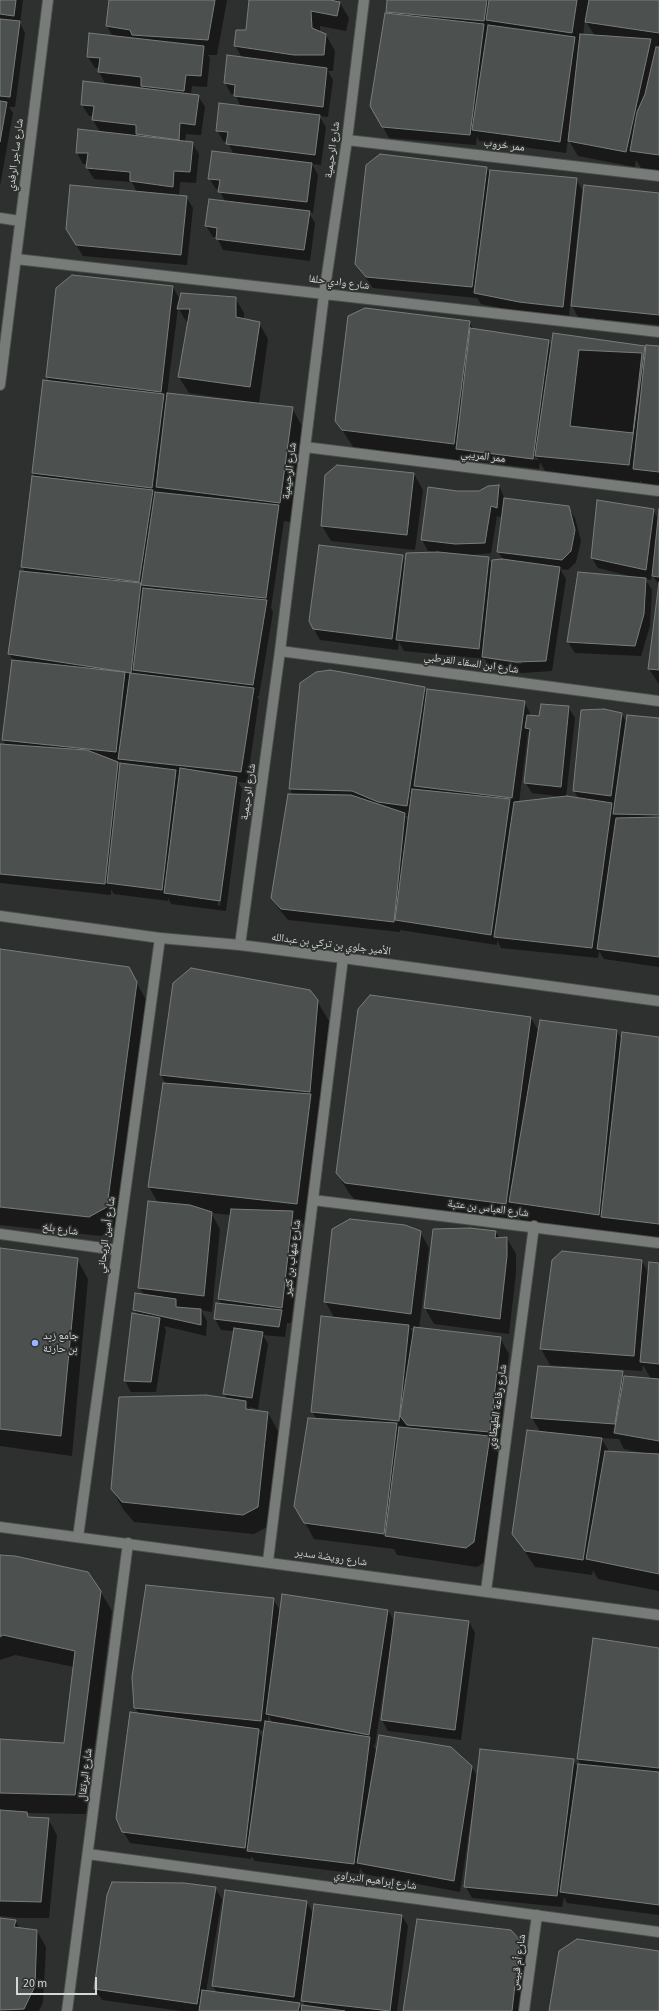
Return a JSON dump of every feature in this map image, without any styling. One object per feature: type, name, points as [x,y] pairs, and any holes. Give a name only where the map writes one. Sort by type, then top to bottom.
[{"type":"street","name":"شارع ساجر الرفدي","points":[[0,385],[48,0]]},
{"type":"street","name":"شارع الرحيمية","points":[[240,945],[280,651],[324,294],[347,140],[364,0]]},
{"type":"street","name":"ممر خروب","points":[[347,140],[659,176]]},
{"type":"street","points":[[0,218],[20,221]]},
{"type":"street","name":"شارع وادي حلفا","points":[[16,259],[659,332]]},
{"type":"street","name":"ممر المريبي","points":[[305,447],[659,491]]},
{"type":"street","name":"شارع ابن السقاء القرطبي","points":[[280,651],[659,701]]},
{"type":"street","name":"الأمير جلوي بن تركي بن عبدالله","points":[[0,916],[160,938],[240,945],[343,958],[659,1001]]},
{"type":"street","name":"شارع أمين الريحاني","points":[[78,1537],[160,938]]},
{"type":"street","name":"شارع شهاب بن كثير","points":[[268,1561],[343,958]]},
{"type":"street","name":"شارع العباس بن عتبة","points":[[313,1200],[534,1226],[659,1243]]},
{"type":"street","name":"شارع رفاعة الطهطاوي","points":[[486,1591],[534,1226]]},
{"type":"street","name":"شارع بلخ","points":[[0,1234],[117,1250]]},
{"type":"street","name":"شارع رويضة سدير","points":[[0,1527],[268,1561],[659,1615]]},
{"type":"street","name":"شارع البرتقال","points":[[67,2011],[128,1543]]},
{"type":"street","name":"شارع إبراهيم النبراوي","points":[[88,1854],[659,1932]]},
{"type":"street","name":"شارع أم قبيس","points":[[524,2011],[537,1915]]},
{"type":"building","points":[[0,0],[16,0],[14,16],[0,14]]},
{"type":"building","points":[[109,0],[215,0],[208,40],[132,35],[130,30],[106,26]]},
{"type":"building","points":[[249,0],[330,0],[340,2],[337,16],[311,11],[312,28],[326,34],[324,55],[294,55],[234,46],[236,30],[246,30]]},
{"type":"building","points":[[387,0],[487,0],[484,21],[386,12]]},
{"type":"building","points":[[489,0],[577,0],[572,33],[486,20]]},
{"type":"building","points":[[589,0],[659,0],[659,33],[585,22]]},
{"type":"building","points":[[385,13],[484,24],[470,135],[382,127],[370,106]]},
{"type":"building","points":[[0,19],[20,21],[10,97],[0,96]]},
{"type":"building","points":[[488,25],[575,37],[560,142],[472,130]]},
{"type":"building","points":[[89,33],[204,46],[201,76],[186,75],[184,91],[141,86],[141,77],[98,72],[100,58],[87,57]]},
{"type":"building","points":[[580,34],[651,39],[626,152],[568,141]]},
{"type":"building","points":[[656,47],[659,47],[659,155],[630,151],[637,112],[645,94]]},
{"type":"building","points":[[227,55],[327,68],[323,107],[234,96],[235,85],[224,83]]},
{"type":"building","points":[[83,81],[199,95],[195,125],[180,123],[179,140],[136,134],[136,125],[92,120],[94,106],[81,105]]},
{"type":"building","points":[[0,101],[7,102],[0,142]]},
{"type":"building","points":[[219,103],[320,115],[315,155],[226,144],[228,132],[216,131]]},
{"type":"building","points":[[78,129],[193,142],[190,172],[174,171],[173,187],[130,181],[130,172],[86,168],[88,153],[76,153]]},
{"type":"building","points":[[212,151],[312,163],[307,202],[218,192],[220,180],[208,179]]},
{"type":"building","points":[[380,154],[487,167],[472,287],[366,277],[355,264],[366,165]]},
{"type":"building","points":[[490,170],[577,178],[563,307],[519,302],[474,293]]},
{"type":"building","points":[[70,185],[187,196],[181,255],[76,245],[66,229]]},
{"type":"building","points":[[584,185],[659,193],[659,315],[571,306]]},
{"type":"building","points":[[209,199],[310,211],[304,250],[216,239],[217,228],[205,226]]},
{"type":"building","points":[[72,275],[173,286],[161,392],[46,377],[56,288]]},
{"type":"building","points":[[181,293],[236,297],[236,317],[260,322],[250,387],[178,377],[190,309],[177,309]]},
{"type":"building","points":[[365,308],[470,321],[454,444],[342,430],[335,421],[348,316]]},
{"type":"building","points":[[470,328],[549,340],[533,459],[456,449]]},
{"type":"building","points":[[553,333],[645,346],[629,465],[535,456]]},
{"type":"building","points":[[646,345],[659,346],[659,472],[633,469]]},
{"type":"building","points":[[579,350],[642,353],[633,433],[570,426]]},
{"type":"building","points":[[43,380],[164,394],[152,488],[32,473]]},
{"type":"building","points":[[167,393],[293,407],[280,503],[156,487]]},
{"type":"building","points":[[337,465],[414,473],[407,535],[321,526],[325,475]]},
{"type":"building","points":[[32,476],[153,490],[139,582],[21,567]]},
{"type":"building","points":[[499,485],[497,508],[491,506],[485,543],[455,544],[421,540],[428,487],[457,491],[479,491],[488,486]]},
{"type":"building","points":[[155,492],[279,505],[266,598],[141,585]]},
{"type":"building","points":[[504,498],[569,506],[575,530],[571,551],[562,560],[497,552]]},
{"type":"building","points":[[597,500],[654,509],[646,570],[591,558]]},
{"type":"building","points":[[659,509],[659,577],[652,576]]},
{"type":"building","points":[[319,545],[403,555],[392,639],[313,629],[309,621]]},
{"type":"building","points":[[438,552],[489,557],[479,649],[396,640],[406,553]]},
{"type":"building","points":[[502,559],[560,567],[546,661],[516,662],[482,657],[492,560]]},
{"type":"building","points":[[20,571],[141,583],[131,673],[8,654]]},
{"type":"building","points":[[578,572],[646,578],[644,614],[635,646],[567,642]]},
{"type":"building","points":[[659,582],[659,670],[648,669]]},
{"type":"building","points":[[143,588],[267,600],[253,685],[133,670]]},
{"type":"building","points":[[12,660],[125,672],[116,752],[2,740]]},
{"type":"building","points":[[330,670],[425,687],[407,806],[378,802],[352,791],[289,789],[300,683],[316,672]]},
{"type":"building","points":[[130,673],[254,688],[241,772],[118,759]]},
{"type":"building","points":[[427,689],[525,701],[512,798],[414,786]]},
{"type":"building","points":[[541,704],[569,706],[561,787],[524,783],[530,729],[525,728],[527,715],[539,716]]},
{"type":"building","points":[[604,709],[622,713],[611,796],[573,791],[581,710]]},
{"type":"building","points":[[627,715],[659,718],[659,815],[613,814]]},
{"type":"building","points":[[0,744],[87,750],[118,762],[105,884],[0,874]]},
{"type":"building","points":[[120,763],[176,770],[162,890],[107,883]]},
{"type":"building","points":[[180,768],[237,777],[220,901],[164,893]]},
{"type":"building","points":[[412,789],[510,799],[491,935],[395,920]]},
{"type":"building","points":[[288,794],[351,795],[405,813],[394,922],[281,909],[271,898]]},
{"type":"building","points":[[567,796],[612,803],[592,948],[494,937],[514,802]]},
{"type":"building","points":[[659,817],[659,957],[597,949],[616,818]]},
{"type":"building","points":[[0,949],[129,967],[137,982],[107,1207],[89,1217],[0,1207]]},
{"type":"building","points":[[191,968],[310,990],[318,1000],[310,1092],[160,1075],[173,983]]},
{"type":"building","points":[[370,995],[531,1017],[506,1204],[345,1183],[336,1173],[358,1009]]},
{"type":"building","points":[[540,1020],[617,1030],[599,1215],[509,1202]]},
{"type":"building","points":[[622,1032],[659,1037],[659,1224],[601,1217]]},
{"type":"building","points":[[163,1083],[311,1094],[297,1204],[148,1187]]},
{"type":"building","points":[[148,1201],[190,1205],[212,1212],[204,1296],[138,1288]]},
{"type":"building","points":[[231,1209],[293,1211],[282,1308],[218,1299]]},
{"type":"building","points":[[350,1219],[405,1225],[421,1231],[411,1314],[324,1302],[332,1229]]},
{"type":"building","points":[[470,1228],[496,1231],[495,1238],[507,1237],[507,1256],[500,1319],[424,1308],[433,1229]]},
{"type":"building","name":"جامع زيد بن حارثة","points":[[0,1248],[78,1258],[61,1436],[0,1429]]},
{"type":"building","points":[[562,1251],[642,1260],[634,1356],[540,1349],[552,1260]]},
{"type":"building","points":[[649,1262],[659,1263],[659,1364],[640,1362]]},
{"type":"building","points":[[135,1293],[176,1299],[176,1307],[201,1309],[201,1325],[133,1310]]},
{"type":"building","points":[[216,1303],[282,1310],[279,1327],[214,1319]]},
{"type":"building","points":[[132,1313],[160,1318],[151,1382],[124,1381]]},
{"type":"building","points":[[321,1316],[409,1325],[399,1421],[311,1412]]},
{"type":"building","points":[[414,1327],[501,1337],[490,1432],[407,1425],[400,1416]]},
{"type":"building","points":[[234,1328],[263,1332],[252,1398],[223,1394]]},
{"type":"building","points":[[538,1366],[623,1371],[615,1424],[531,1418]]},
{"type":"building","points":[[624,1376],[659,1379],[659,1441],[614,1433]]},
{"type":"building","points":[[206,1395],[246,1401],[246,1409],[268,1412],[258,1507],[243,1515],[122,1502],[111,1489],[119,1397]]},
{"type":"building","points":[[308,1418],[397,1423],[384,1534],[304,1523],[294,1506]]},
{"type":"building","points":[[399,1427],[490,1436],[474,1542],[466,1548],[385,1536]]},
{"type":"building","points":[[527,1430],[602,1438],[583,1560],[525,1551],[512,1534]]},
{"type":"building","points":[[605,1451],[659,1454],[659,1574],[586,1559]]},
{"type":"building","points":[[0,1555],[15,1556],[88,1572],[101,1591],[75,1795],[0,1793],[0,1739],[64,1743],[75,1651],[3,1635],[0,1637]]},
{"type":"building","points":[[146,1585],[274,1598],[261,1721],[134,1708],[132,1677]]},
{"type":"building","points":[[282,1594],[388,1610],[369,1735],[266,1714]]},
{"type":"building","points":[[395,1612],[469,1621],[455,1730],[381,1720]]},
{"type":"building","points":[[593,1638],[659,1648],[659,1768],[577,1759]]},
{"type":"building","points":[[130,1712],[259,1729],[245,1848],[122,1832],[116,1818]]},
{"type":"building","points":[[265,1721],[370,1737],[354,1864],[247,1851]]},
{"type":"building","points":[[379,1735],[451,1747],[472,1766],[454,1881],[357,1863]]},
{"type":"building","points":[[480,1749],[574,1759],[557,1896],[464,1887]]},
{"type":"building","points":[[578,1764],[659,1772],[659,1905],[560,1892]]},
{"type":"building","points":[[0,1810],[27,1812],[28,1817],[49,1818],[41,1902],[0,1901]]},
{"type":"building","points":[[112,1882],[184,1883],[216,1887],[197,2004],[94,1989],[107,1895]]},
{"type":"building","points":[[225,1890],[307,1901],[294,1997],[212,1986]]},
{"type":"building","points":[[314,1904],[402,1915],[390,2011],[301,2001]]},
{"type":"building","points":[[0,1918],[16,1920],[14,1927],[37,1930],[35,1986],[24,2009],[0,2010]]},
{"type":"building","points":[[417,1919],[511,1930],[520,1940],[512,2011],[403,2011]]},
{"type":"building","points":[[577,1939],[659,1951],[659,2011],[549,2011],[559,1951]]},
{"type":"building","points":[[202,1990],[300,2003],[298,2011],[199,2011]]},
{"type":"building","points":[[302,2005],[345,2011],[301,2011]]},
{"type":"place","name":"جامع زيد بن حارثة","points":[[35,1343]]}]
